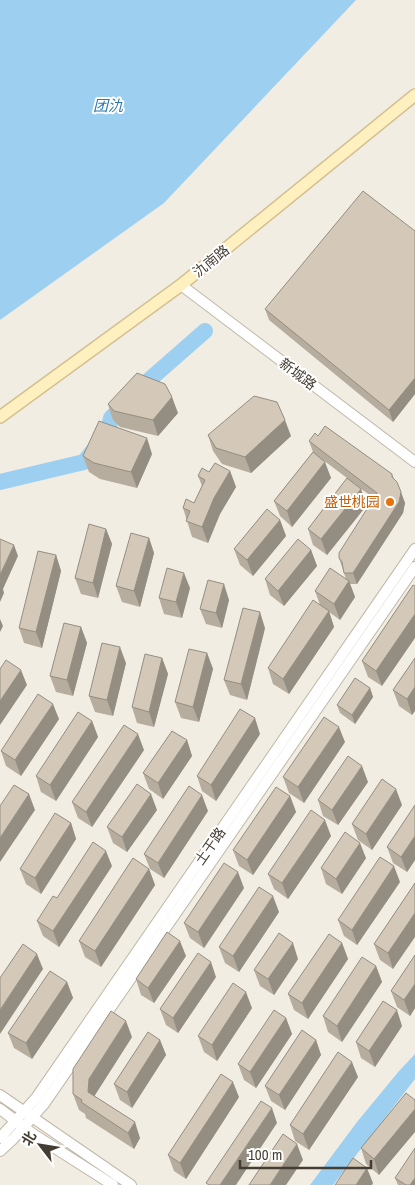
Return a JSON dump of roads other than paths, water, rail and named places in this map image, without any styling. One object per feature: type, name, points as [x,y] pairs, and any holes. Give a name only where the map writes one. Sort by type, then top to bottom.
[{"type":"main road","name":"氿南路","points":[[0,418],[181,285],[415,95]]},
{"type":"street","name":"新城路","points":[[181,285],[415,462]]},
{"type":"street","name":"土干路","points":[[28,1115],[36,1098],[415,549]]},
{"type":"street","name":"土干路","points":[[0,1151],[28,1115],[44,1104],[415,567]]},
{"type":"street","points":[[0,1095],[131,1185]]},
{"type":"street","points":[[0,1109],[113,1185]]},
{"type":"street","name":"土干路","points":[[0,1138],[20,1124]]},
{"type":"water","name":"团氿","points":[[0,0],[356,0],[164,203],[0,320]]},
{"type":"water","points":[[415,1054],[415,1079],[333,1185],[310,1185],[357,1122]]},
{"type":"waterway","points":[[0,482],[84,462],[109,427],[111,418],[148,381],[205,331]]},
{"type":"place","name":"盛世桃园","points":[[390,502]]}]
